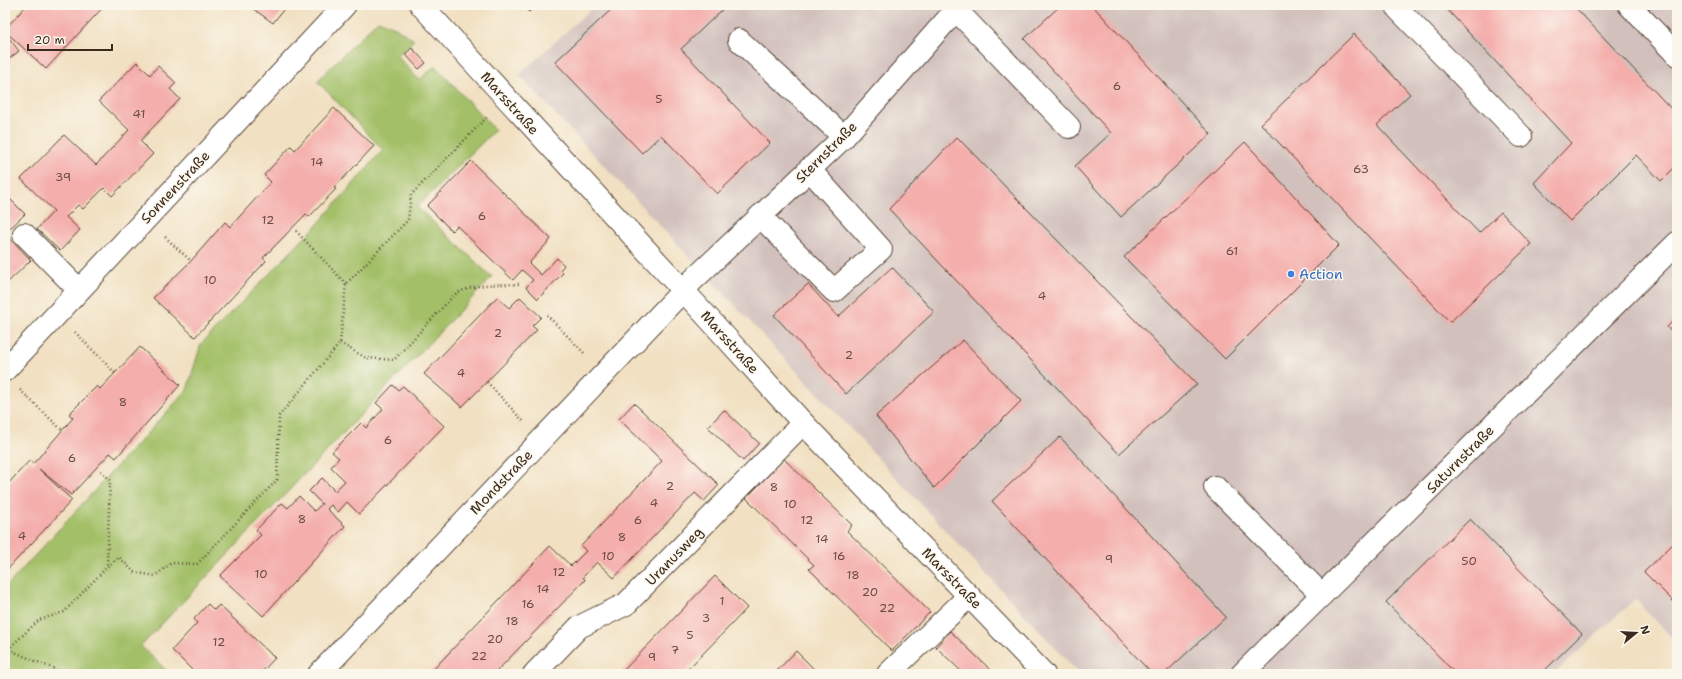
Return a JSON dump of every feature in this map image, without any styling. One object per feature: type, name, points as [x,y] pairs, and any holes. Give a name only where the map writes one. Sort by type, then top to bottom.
[{"type":"street","name":"Sonnenstraße","points":[[11,378],[58,315],[79,290],[345,5]]},
{"type":"street","name":"Marsstraße","points":[[421,5],[505,98],[684,290],[803,423],[1044,674]]},
{"type":"street","points":[[1401,5],[1398,9],[1521,136]]},
{"type":"street","points":[[1629,5],[1677,55]]},
{"type":"street","points":[[958,7],[1069,127]]},
{"type":"street","name":"Sternstraße","points":[[684,290],[844,137],[958,7]]},
{"type":"street","points":[[739,40],[844,137]]},
{"type":"street","points":[[760,216],[834,291],[880,249],[809,169]]},
{"type":"street","points":[[24,234],[79,290]]},
{"type":"street","name":"Saturnstraße","points":[[1242,674],[1677,243]]},
{"type":"street","name":"Mondstraße","points":[[319,674],[684,290]]},
{"type":"street","name":"Uranusweg","points":[[534,674],[579,628],[626,604],[803,423]]},
{"type":"street","points":[[1215,487],[1322,595]]},
{"type":"street","points":[[888,674],[969,596]]},
{"type":"path","points":[[5,652],[39,620],[64,612],[107,567],[119,557],[134,572],[155,576],[171,563],[197,564],[277,480],[279,416],[340,343],[346,284],[408,220],[411,195],[505,98]]},
{"type":"path","points":[[146,218],[191,261]]},
{"type":"path","points":[[296,230],[346,284]]},
{"type":"path","points":[[340,343],[366,358],[394,360],[454,295],[463,289],[482,285],[521,284]]},
{"type":"path","points":[[58,315],[115,373]]},
{"type":"path","points":[[547,315],[604,374]]},
{"type":"path","points":[[11,378],[62,430]]},
{"type":"path","points":[[487,382],[541,440]]},
{"type":"path","points":[[102,471],[110,480],[107,567]]},
{"type":"path","points":[[5,648],[66,674]]},
{"type":"shaded area","points":[[595,5],[1677,5],[1677,643],[1635,599],[1554,674],[1080,674],[519,75]]},
{"type":"green space","points":[[378,20],[395,27],[414,40],[397,56],[419,80],[435,66],[495,130],[417,207],[492,277],[141,646],[170,674],[5,674],[5,588],[187,390],[201,344],[317,225],[383,150],[317,81]]},
{"type":"building","points":[[27,5],[105,5],[46,69],[5,31],[5,29]]},
{"type":"building","points":[[248,5],[287,5],[273,23]]},
{"type":"building","points":[[523,5],[536,5],[529,12]]},
{"type":"building","points":[[616,5],[721,5],[724,8],[681,49],[770,143],[717,194],[661,135],[642,153],[555,62]]},
{"type":"building","points":[[1061,5],[1092,5],[1211,134],[1121,217],[1075,166],[1111,133],[1024,39]]},
{"type":"building","points":[[1443,5],[1573,5],[1677,115],[1677,165],[1661,181],[1636,155],[1570,221],[1534,183],[1571,143]]},
{"type":"building","points":[[5,33],[19,51],[5,62]]},
{"type":"building","points":[[1354,34],[1410,94],[1377,125],[1479,233],[1501,212],[1531,244],[1450,322],[1261,124]]},
{"type":"building","points":[[412,48],[426,63],[419,69],[405,54]]},
{"type":"building","points":[[137,62],[150,75],[158,66],[176,83],[170,89],[180,99],[140,141],[153,154],[112,196],[104,188],[83,209],[78,205],[66,217],[80,230],[60,251],[37,229],[54,211],[21,179],[64,135],[96,165],[129,130],[99,101]]},
{"type":"building","points":[[334,108],[374,146],[309,217],[306,214],[263,258],[266,261],[195,337],[153,298],[191,261],[225,222],[230,227],[271,182],[264,175],[291,146],[295,150]]},
{"type":"building","points":[[957,137],[1197,384],[1119,454],[889,209]]},
{"type":"building","points":[[1245,142],[1339,245],[1225,359],[1124,257]]},
{"type":"building","points":[[471,161],[551,239],[529,263],[541,275],[557,258],[564,265],[560,270],[563,273],[538,299],[526,287],[533,280],[522,270],[513,280],[457,226],[452,231],[427,206]]},
{"type":"building","points":[[5,194],[25,214],[5,233]]},
{"type":"building","points":[[5,233],[31,260],[5,285]]},
{"type":"building","points":[[892,267],[934,312],[846,394],[774,315],[808,284],[838,317]]},
{"type":"building","points":[[497,297],[509,308],[520,297],[541,317],[532,326],[537,330],[462,407],[424,374]]},
{"type":"building","points":[[1677,317],[1677,338],[1667,327]]},
{"type":"building","points":[[963,340],[1021,401],[934,488],[876,416]]},
{"type":"building","points":[[140,347],[180,385],[116,458],[110,453],[71,495],[39,469],[72,500],[5,572],[5,487],[30,460],[33,464],[73,418],[69,414],[97,386],[100,389]]},
{"type":"building","points":[[393,385],[398,390],[403,386],[444,426],[359,514],[347,502],[338,512],[331,505],[327,509],[345,526],[263,616],[220,576],[261,535],[256,530],[282,503],[288,508],[299,496],[314,511],[322,504],[309,491],[322,478],[335,491],[345,481],[331,467],[339,458],[332,452],[361,423],[366,428],[383,409],[376,403]]},
{"type":"building","points":[[634,403],[719,485],[704,501],[695,493],[614,578],[597,562],[583,577],[585,580],[494,674],[429,674],[550,546],[571,566],[586,551],[581,546],[662,461],[619,419]]},
{"type":"building","points":[[724,410],[759,443],[743,461],[708,427]]},
{"type":"building","points":[[1060,437],[1226,617],[1164,674],[1152,674],[992,501]]},
{"type":"building","points":[[784,459],[852,525],[847,531],[930,612],[892,651],[809,569],[814,565],[746,498]]},
{"type":"building","points":[[1470,519],[1582,634],[1541,674],[1456,674],[1386,602]]},
{"type":"building","points":[[1675,542],[1677,545],[1677,605],[1644,572]]},
{"type":"building","points":[[715,576],[747,608],[730,626],[683,674],[620,674]]},
{"type":"building","points":[[208,604],[214,610],[219,605],[275,658],[260,674],[196,674],[172,650],[197,623],[194,619]]},
{"type":"building","points":[[950,631],[995,674],[964,674],[936,647]]},
{"type":"building","points":[[796,651],[819,674],[774,674]]},
{"type":"place","name":"Action","points":[[1291,274]]}]
